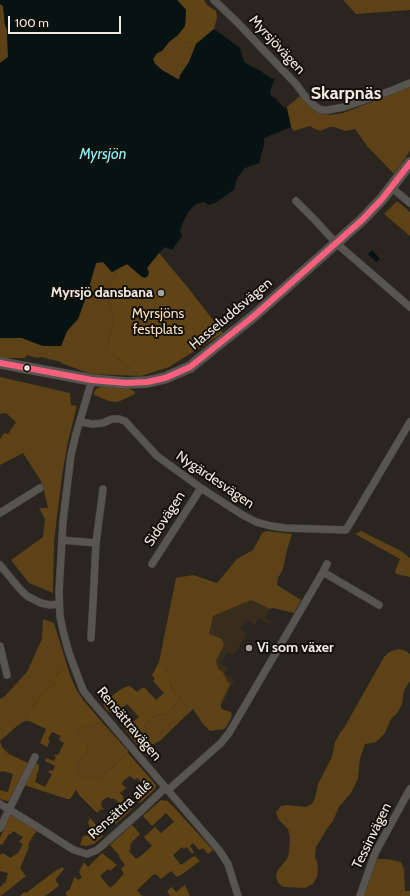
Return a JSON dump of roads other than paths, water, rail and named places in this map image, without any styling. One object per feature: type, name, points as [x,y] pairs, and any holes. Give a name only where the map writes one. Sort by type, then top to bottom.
[{"type":"street","name":"Myrsjövägen","points":[[214,0],[296,84],[307,99],[321,110],[344,107],[410,83]]},
{"type":"street","name":"Hasseluddsvägen","points":[[0,363],[92,380],[126,383],[147,382],[165,378],[190,367],[255,315],[362,220],[392,188],[410,163]]},
{"type":"street","points":[[392,188],[410,203]]},
{"type":"street","points":[[296,201],[336,243],[410,307]]},
{"type":"street","name":"Rensättravägen","points":[[92,380],[76,434],[65,503],[59,604],[63,631],[69,653],[83,690],[89,698],[219,850],[228,864],[238,896]]},
{"type":"street","name":"Nygärdesvägen","points":[[80,422],[94,424],[119,419],[125,421],[156,456],[201,488],[256,522],[285,528],[346,530],[410,422]]},
{"type":"street","points":[[0,513],[40,488]]},
{"type":"street","name":"Sidovägen","points":[[152,564],[201,488]]},
{"type":"street","points":[[91,638],[96,543],[103,489]]},
{"type":"street","points":[[62,540],[96,543]]},
{"type":"street","name":"Rensättra allé","points":[[0,804],[74,850],[87,854],[98,850],[166,789],[221,743],[230,732],[327,564]]},
{"type":"street","points":[[0,565],[27,596],[41,603],[50,605],[59,604]]},
{"type":"street","points":[[323,572],[379,605]]},
{"type":"street","points":[[0,646],[7,675]]},
{"type":"street","points":[[0,828],[35,757]]},
{"type":"street","name":"Tessinvägen","points":[[360,896],[375,853],[410,789]]},
{"type":"water","name":"Myrsjön","points":[[0,0],[177,0],[186,10],[185,26],[162,51],[157,53],[153,59],[155,64],[179,80],[180,75],[189,62],[196,44],[214,29],[240,48],[244,62],[270,78],[275,78],[270,94],[277,99],[283,107],[287,108],[291,127],[264,138],[264,145],[259,163],[245,168],[237,178],[234,190],[215,203],[208,205],[204,202],[196,204],[189,211],[180,231],[182,236],[172,250],[165,247],[159,253],[147,268],[149,272],[148,276],[145,278],[142,277],[127,264],[112,272],[103,262],[96,263],[78,319],[67,331],[61,346],[43,346],[22,338],[0,338],[0,63],[8,57],[7,30],[3,6],[0,4]]},
{"type":"water","points":[[372,250],[380,259],[376,262],[368,254]]},
{"type":"place","name":"Myrsjö dansbana","points":[[161,293]]},
{"type":"place","name":"Vi som växer","points":[[249,648]]},
{"type":"district","name":"Skarpnäs","points":[[346,94]]},
{"type":"park label","name":"Myrsjöns festplats","points":[[158,322]]}]
